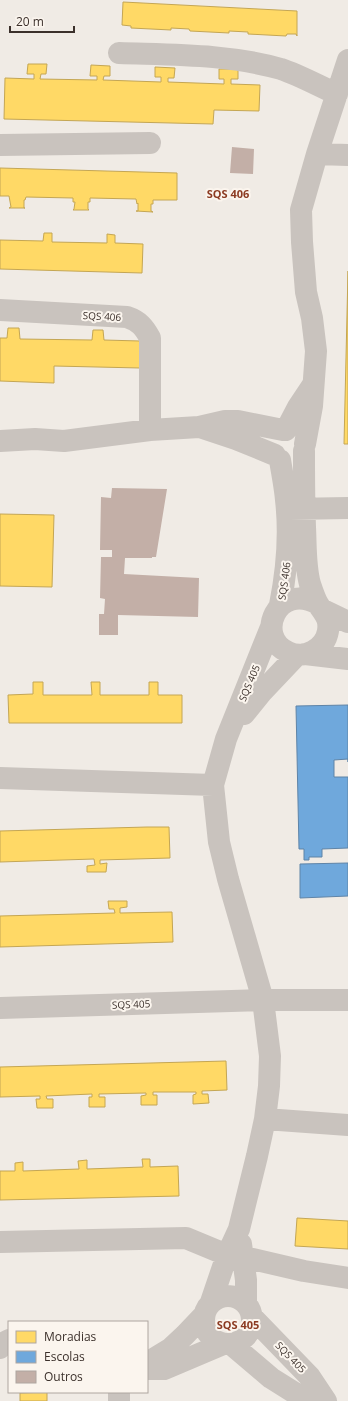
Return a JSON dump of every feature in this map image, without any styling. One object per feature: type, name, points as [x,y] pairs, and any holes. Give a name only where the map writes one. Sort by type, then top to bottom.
[{"type":"street","points":[[119,52],[207,56],[245,60],[283,70],[337,94]]},
{"type":"street","name":"SQS 406","points":[[280,605],[286,576],[288,552],[310,420],[316,352],[313,324],[306,292],[301,210],[316,154],[348,60]]},
{"type":"street","points":[[0,145],[150,142]]},
{"type":"street","points":[[316,154],[348,155]]},
{"type":"street","name":"SQS 406","points":[[0,310],[127,317],[141,324],[146,329],[150,338],[150,430]]},
{"type":"street","name":"SQS 406","points":[[285,430],[313,383]]},
{"type":"street","points":[[0,441],[64,441],[150,430],[199,427],[238,421],[297,432],[303,437],[305,448],[300,458],[294,462],[287,462],[236,439],[199,427]]},
{"type":"street","points":[[277,457],[272,448],[273,441],[277,434],[285,430]]},
{"type":"street","name":"SQS 406","points":[[277,457],[296,509],[310,584],[321,607]]},
{"type":"street","points":[[296,509],[348,508]]},
{"type":"street","points":[[348,622],[311,600],[295,598],[280,605],[272,619],[271,628],[276,643],[289,653],[348,659]]},
{"type":"street","points":[[301,654],[312,652],[324,641],[328,633],[327,617],[321,607]]},
{"type":"street","name":"SQS 405","points":[[148,1362],[170,1349],[185,1336],[207,1309],[235,1256],[239,1229],[265,1118],[269,1086],[270,1056],[263,1000],[228,879],[219,842],[213,784],[226,738],[271,628]]},
{"type":"street","name":"SQS 405","points":[[226,738],[261,693],[301,654]]},
{"type":"street","points":[[0,778],[213,784]]},
{"type":"street","name":"SQS 405","points":[[0,1008],[263,1000],[348,1000]]},
{"type":"street","points":[[265,1118],[348,1125]]},
{"type":"street","points":[[0,1242],[186,1238],[235,1256],[304,1271],[348,1278]]},
{"type":"street","name":"SQS 405","points":[[235,1256],[246,1280],[249,1310],[310,1377],[326,1401]]},
{"type":"street","points":[[148,1369],[164,1369],[227,1344],[238,1342],[244,1338],[252,1324],[249,1310],[240,1298],[233,1296],[218,1298],[207,1309],[203,1323],[205,1330],[210,1337],[216,1342],[227,1344],[271,1378],[295,1393],[312,1401]]},
{"type":"street","points":[[0,1348],[8,1340]]},
{"type":"building: Moradias","points":[[123,2],[297,11],[297,36],[296,34],[287,34],[286,36],[248,34],[248,32],[229,31],[229,33],[190,31],[189,29],[171,28],[171,30],[131,28],[131,26],[122,25]]},
{"type":"building: Moradias","points":[[28,64],[47,64],[46,74],[41,74],[40,79],[97,80],[97,76],[90,76],[91,65],[110,66],[110,76],[104,76],[103,80],[161,82],[161,77],[155,77],[155,67],[175,68],[174,78],[168,78],[168,82],[224,84],[224,79],[219,79],[219,69],[238,69],[238,79],[231,79],[231,84],[260,85],[259,111],[214,110],[213,124],[4,119],[5,78],[34,79],[34,74],[27,74]]},
{"type":"building: Moradias","points":[[0,168],[177,173],[177,200],[153,200],[153,204],[151,204],[151,211],[153,212],[136,211],[138,211],[138,203],[137,204],[136,199],[90,198],[90,202],[88,202],[89,210],[73,210],[75,202],[73,202],[73,198],[26,197],[24,200],[24,208],[9,208],[11,207],[9,196],[0,196]]},
{"type":"building: Moradias","points":[[44,233],[52,233],[52,242],[107,243],[107,234],[115,235],[115,243],[143,244],[142,273],[0,269],[0,240],[43,241]]},
{"type":"building: Moradias","points":[[348,271],[348,444],[344,444]]},
{"type":"building: Moradias","points":[[8,328],[19,328],[20,339],[92,340],[93,330],[103,330],[104,340],[140,341],[140,368],[54,366],[54,383],[0,381],[0,338],[7,338]]},
{"type":"building: Moradias","points":[[0,514],[54,515],[52,587],[0,586]]},
{"type":"building: Moradias","points":[[33,682],[43,682],[43,695],[92,695],[91,682],[100,682],[100,695],[149,695],[149,682],[158,682],[158,695],[182,695],[182,723],[9,723],[8,695],[33,694]]},
{"type":"building: Moradias","points":[[169,827],[170,858],[100,860],[100,864],[107,863],[106,872],[87,872],[87,866],[95,865],[94,859],[0,862],[0,831]]},
{"type":"building: Moradias","points":[[108,901],[127,901],[127,907],[120,908],[120,913],[172,912],[173,942],[0,947],[0,916],[115,913],[114,909],[109,909]]},
{"type":"building: Moradias","points":[[226,1061],[227,1090],[202,1091],[202,1094],[208,1094],[209,1103],[193,1104],[193,1095],[196,1094],[196,1092],[153,1092],[153,1095],[157,1095],[157,1105],[141,1105],[141,1096],[146,1095],[146,1093],[99,1094],[99,1097],[105,1097],[105,1107],[89,1107],[89,1097],[92,1097],[92,1094],[46,1096],[47,1099],[53,1099],[53,1108],[37,1108],[36,1099],[40,1099],[40,1096],[0,1097],[0,1067]]},
{"type":"building: Moradias","points":[[142,1159],[150,1159],[150,1167],[178,1166],[179,1196],[0,1200],[0,1171],[15,1171],[15,1163],[23,1162],[23,1171],[79,1169],[78,1161],[87,1160],[87,1169],[143,1167]]},
{"type":"building: Moradias","points":[[297,1218],[348,1221],[348,1249],[295,1246]]},
{"type":"building: Moradias","points":[[20,1393],[47,1393],[47,1401],[20,1401]]},
{"type":"building: Escolas","points":[[348,705],[348,759],[334,760],[334,777],[348,777],[348,848],[322,849],[322,857],[309,857],[309,860],[304,860],[304,849],[299,849],[296,706]]},
{"type":"building: Escolas","points":[[348,863],[348,896],[300,898],[300,864]]},
{"type":"building: Outros","points":[[232,147],[254,149],[253,174],[230,173]]},
{"type":"building: Outros","points":[[112,488],[167,489],[156,557],[125,558],[124,574],[199,578],[198,617],[118,615],[118,635],[99,635],[99,614],[104,614],[105,599],[100,598],[101,557],[112,557],[112,550],[100,550],[101,497],[111,498]]},
{"type":"district","name":"SQS 406","points":[[228,193]]},
{"type":"district","name":"SQS 405","points":[[238,1324]]}]
